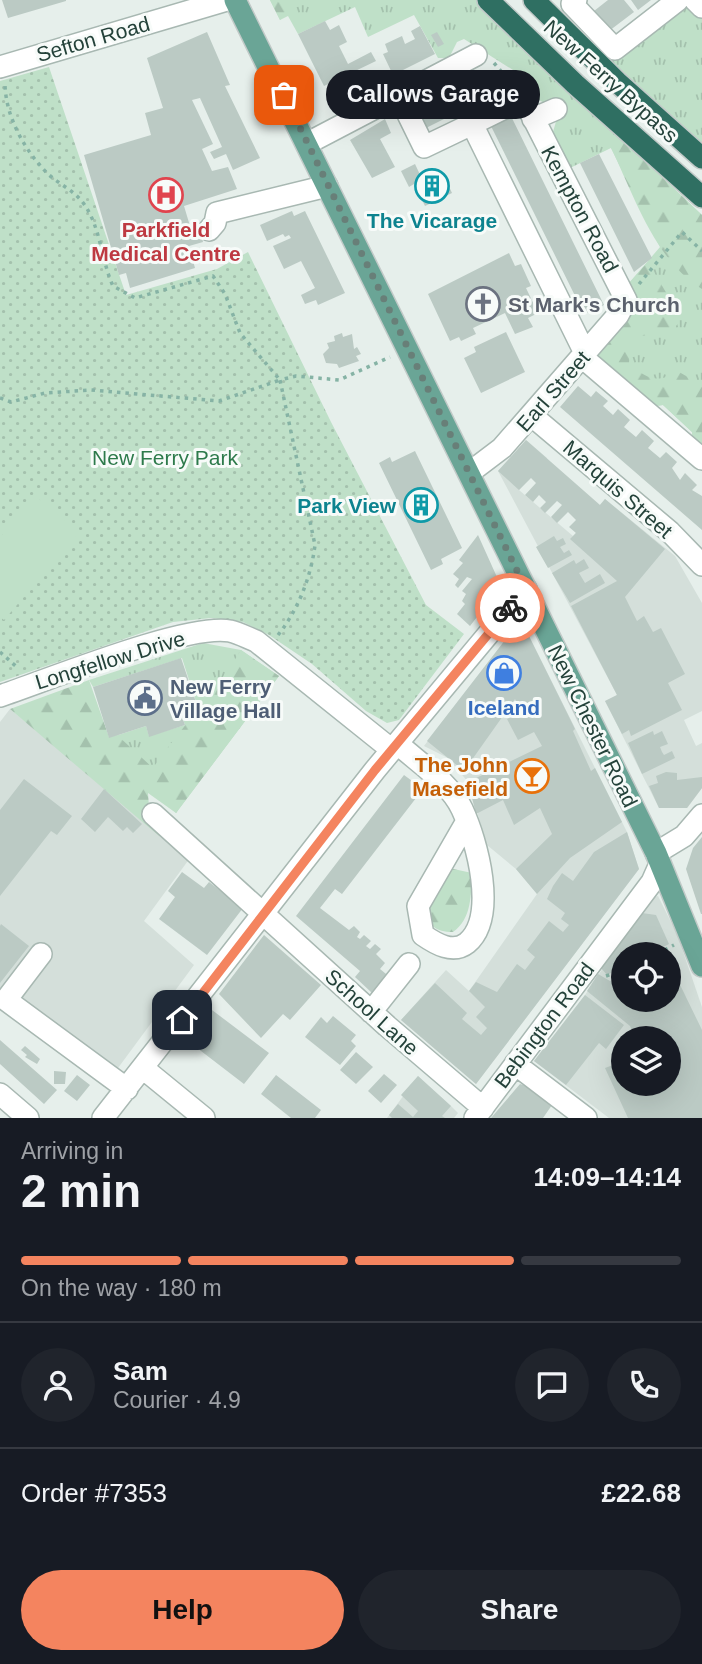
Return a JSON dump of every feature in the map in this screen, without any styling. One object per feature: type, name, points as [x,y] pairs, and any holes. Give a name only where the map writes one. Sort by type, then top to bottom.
[{"type":"highway","name":"New Ferry Bypass","points":[[488,0],[575,84],[702,197]]},
{"type":"highway","name":"New Ferry Bypass","points":[[534,0],[617,82],[702,158]]},
{"type":"main road","name":"New Chester Road","points":[[235,0],[308,143],[658,858],[702,966]]},
{"type":"street","name":"Sefton Road","points":[[2,66],[72,52],[227,0]]},
{"type":"street","points":[[574,2],[615,49],[678,0]]},
{"type":"street","points":[[695,0],[702,7]]},
{"type":"street","points":[[308,143],[476,55]]},
{"type":"street","points":[[399,96],[424,147],[472,124],[521,95]]},
{"type":"street","name":"Kempton Road","points":[[521,95],[626,300]]},
{"type":"street","name":"Kempton Road","points":[[533,118],[556,109]]},
{"type":"street","points":[[472,124],[584,355],[702,459]]},
{"type":"street","points":[[209,230],[215,223],[217,213],[327,186]]},
{"type":"street","name":"Earl Street","points":[[469,473],[502,448],[618,315],[626,300]]},
{"type":"street","name":"Marquis Street","points":[[531,415],[670,532],[702,565]]},
{"type":"street","points":[[103,1118],[395,747],[526,589]]},
{"type":"street","name":"Longfellow Drive","points":[[0,696],[172,639],[208,631],[231,631],[256,641],[443,784],[461,806],[467,821],[482,884],[483,918],[475,936],[461,947],[449,948],[423,935],[418,906],[467,821]]},
{"type":"street","name":"School Lane","points":[[153,814],[465,1094],[479,1113]]},
{"type":"street","points":[[658,858],[684,836],[702,815]]},
{"type":"street","name":"Bebington Road","points":[[479,1113],[652,882],[658,858]]},
{"type":"street","points":[[41,954],[6,1000],[128,1089]]},
{"type":"street","points":[[371,1012],[409,964]]},
{"type":"street","points":[[515,1064],[559,1110],[586,1118]]},
{"type":"street","points":[[144,1069],[204,1118]]},
{"type":"street","points":[[0,1094],[28,1118]]},
{"type":"path","points":[[476,55],[493,62],[521,95]]},
{"type":"path","points":[[2,66],[5,96],[13,124],[46,172],[83,203],[95,225],[113,286],[135,298],[213,276],[225,294],[240,333],[280,380],[315,545],[313,568],[289,621],[267,650]]},
{"type":"path","points":[[626,300],[682,232],[702,251]]},
{"type":"path","points":[[0,398],[11,402],[45,393],[91,390],[219,401],[296,376],[339,380],[408,349]]},
{"type":"shaded area","points":[[526,440],[547,458],[519,490],[573,536],[605,499],[675,556],[702,603],[702,711],[684,720],[696,746],[702,743],[702,788],[687,808],[659,808],[605,701],[617,695],[498,471]]},
{"type":"shaded area","points":[[516,626],[524,626],[627,832],[639,869],[476,1084],[401,1020],[446,970],[469,991],[537,894],[516,869],[487,845],[468,782],[448,758],[424,746]]},
{"type":"shaded area","points":[[10,709],[190,858],[144,921],[194,965],[104,1087],[0,1009],[0,722]]},
{"type":"shaded area","points":[[658,896],[680,942],[621,942],[650,898]]},
{"type":"shaded area","points":[[681,946],[702,1007],[702,1118],[609,1118],[534,1061],[611,956],[611,1012],[681,1012]]},
{"type":"shaded area","points":[[418,1076],[458,1113],[454,1118],[387,1118]]},
{"type":"green space","points":[[270,0],[476,0],[508,35],[702,215],[702,448],[693,440],[692,432],[663,405],[649,407],[594,357],[625,324],[631,308],[629,283],[660,247],[611,148],[570,168],[553,132],[557,118],[544,103],[531,95],[524,77],[464,39],[457,42],[449,58],[438,58],[414,15],[368,37],[355,7],[298,34],[288,16],[280,20]]},
{"type":"green space","points":[[270,0],[303,0],[280,20]]},
{"type":"green space","points":[[682,0],[702,11],[702,147],[589,41],[594,35],[620,58]]},
{"type":"green space","name":"New Ferry Park","points":[[49,67],[126,295],[217,269],[248,252],[331,422],[426,605],[464,634],[399,720],[387,723],[366,711],[312,664],[269,635],[243,622],[211,618],[173,622],[0,682],[0,81]]},
{"type":"green space","points":[[624,141],[702,215],[702,289],[671,262],[648,226],[611,148]]},
{"type":"green space","points":[[648,262],[677,311],[677,325],[666,334],[640,336],[630,348],[629,363],[652,378],[664,378],[679,372],[702,385],[702,448],[693,440],[692,432],[663,405],[649,407],[594,357],[619,332],[629,317],[629,283]]},
{"type":"green space","points":[[36,496],[79,533],[4,620],[0,617],[0,537]]},
{"type":"green space","points":[[203,643],[241,650],[279,676],[176,813],[109,738],[146,726],[149,736],[185,725],[181,714],[198,708],[182,658],[93,687],[89,680]]},
{"type":"green space","points":[[241,650],[279,676],[176,813],[148,793],[149,807],[159,836],[10,709],[89,680],[109,737],[117,735],[153,768]]},
{"type":"green space","points":[[449,868],[472,873],[467,913],[453,932],[439,930],[432,925],[429,917],[434,897]]},
{"type":"building","points":[[2,0],[66,0],[66,1],[8,18]]},
{"type":"building","points":[[608,0],[624,0],[634,12],[609,31],[594,11]]},
{"type":"building","points":[[631,0],[651,0],[638,10]]},
{"type":"building","points":[[325,21],[330,30],[339,25],[347,42],[339,46],[348,64],[371,52],[376,61],[324,86],[298,34]]},
{"type":"building","points":[[420,26],[435,54],[393,75],[383,54],[388,52],[385,44],[402,36],[405,44],[415,39],[411,31]]},
{"type":"building","points":[[207,32],[230,85],[225,86],[260,158],[233,170],[226,154],[214,159],[210,152],[222,147],[200,98],[192,100],[213,144],[202,149],[212,171],[228,167],[237,189],[184,206],[193,236],[201,233],[203,242],[189,246],[195,268],[130,288],[126,273],[119,275],[84,155],[151,135],[145,113],[163,108],[147,58]]},
{"type":"building","points":[[437,32],[444,44],[438,47],[431,35]]},
{"type":"building","points":[[492,70],[502,90],[420,131],[410,111]]},
{"type":"building","points":[[508,110],[604,305],[584,314],[488,120]]},
{"type":"building","points":[[385,119],[391,133],[380,139],[395,167],[372,178],[350,140]]},
{"type":"building","points":[[599,154],[652,258],[634,272],[580,163]]},
{"type":"building","name":"The Vicarage","points":[[415,164],[423,181],[442,172],[452,193],[425,206],[414,184],[409,187],[401,171]]},
{"type":"building","points":[[292,211],[294,216],[305,211],[345,293],[318,305],[316,300],[305,304],[301,295],[315,288],[301,261],[284,269],[273,246],[291,238],[283,234],[267,241],[260,225]]},
{"type":"building","name":"St Mark's Church","points":[[509,253],[515,266],[521,264],[531,286],[526,288],[538,313],[528,318],[533,327],[515,334],[505,313],[473,328],[476,334],[461,341],[459,337],[450,341],[428,294]]},
{"type":"building","points":[[506,332],[525,372],[481,393],[464,358],[476,352],[474,347]]},
{"type":"building","points":[[342,333],[343,337],[352,334],[354,349],[357,347],[361,354],[356,356],[359,361],[339,368],[337,364],[326,363],[323,354],[329,348],[327,343],[335,341],[334,336]]},
{"type":"building","points":[[578,386],[591,397],[596,391],[608,401],[603,406],[613,415],[618,409],[630,420],[624,427],[636,437],[642,430],[654,441],[648,448],[660,458],[666,452],[677,462],[672,468],[680,480],[685,473],[697,485],[692,490],[702,496],[702,530],[560,407]]},
{"type":"building","points":[[526,440],[600,505],[605,499],[665,549],[625,597],[637,621],[644,616],[653,632],[661,628],[685,674],[668,683],[682,710],[631,736],[629,730],[622,734],[605,701],[617,695],[571,606],[617,581],[570,539],[576,533],[569,527],[576,520],[568,512],[557,523],[551,517],[562,505],[557,501],[545,513],[540,508],[546,502],[539,495],[533,502],[525,495],[536,483],[531,478],[519,490],[498,471]]},
{"type":"building","name":"Park View","points":[[415,451],[462,548],[441,559],[443,564],[431,570],[379,463],[390,457],[392,462]]},
{"type":"building","points":[[478,535],[501,586],[470,626],[457,614],[465,604],[462,601],[466,594],[462,591],[472,579],[467,577],[458,588],[455,585],[459,579],[453,574],[463,563],[459,560]]},
{"type":"building","points":[[554,536],[557,541],[563,538],[566,544],[560,547],[564,553],[569,550],[572,555],[548,568],[536,547]]},
{"type":"building","points":[[584,559],[589,568],[579,573],[585,583],[600,574],[605,583],[570,603],[552,573],[574,560],[576,564]]},
{"type":"building","points":[[516,626],[524,626],[575,729],[573,731],[591,771],[595,768],[622,822],[570,858],[537,894],[516,869],[552,834],[540,808],[514,825],[503,800],[476,814],[468,782],[542,746],[534,732],[518,740],[507,719],[522,711],[515,699],[464,771],[427,741]]},
{"type":"building","name":"New Ferry Village Hall","points":[[181,658],[198,708],[181,714],[185,725],[149,737],[146,726],[109,738],[93,687]]},
{"type":"building","points":[[653,731],[654,735],[662,731],[668,744],[660,747],[662,752],[664,755],[672,751],[675,758],[642,774],[628,743]]},
{"type":"building","points":[[666,772],[677,773],[677,780],[702,777],[702,788],[687,808],[659,808],[649,786],[658,783],[656,776]]},
{"type":"building","points":[[404,775],[423,789],[342,894],[335,889],[320,908],[349,930],[354,926],[360,932],[357,937],[360,939],[364,935],[371,941],[366,946],[370,949],[375,944],[381,949],[376,954],[385,963],[380,969],[391,978],[378,993],[372,993],[355,977],[360,971],[296,916]]},
{"type":"building","points":[[24,779],[72,816],[57,835],[51,831],[0,896],[0,810]]},
{"type":"building","points":[[104,789],[142,824],[133,833],[127,827],[123,831],[108,817],[95,832],[81,819]]},
{"type":"building","points":[[627,832],[639,869],[476,1084],[401,1020],[435,983],[467,1013],[462,1019],[481,1035],[487,1028],[476,1017],[485,1007],[469,991],[476,982],[497,992],[517,964],[525,970],[535,957],[527,950],[549,921],[563,932],[569,925],[561,919],[565,913],[547,899],[553,886],[562,873],[573,881],[594,852]]},
{"type":"building","points":[[702,837],[701,914],[686,869],[693,848]]},
{"type":"building","points":[[182,872],[204,888],[209,882],[243,908],[207,955],[159,919],[175,897],[168,891]]},
{"type":"building","points":[[642,913],[656,915],[668,942],[620,942]]},
{"type":"building","points":[[1,924],[29,946],[0,983],[0,926]]},
{"type":"building","points":[[264,935],[321,985],[290,1020],[283,1014],[261,1038],[219,994]]},
{"type":"building","points":[[611,955],[611,973],[607,975],[601,968]]},
{"type":"building","points":[[598,974],[610,981],[611,1011],[587,991]]},
{"type":"building","points":[[681,987],[702,1030],[702,1118],[628,1118],[618,1096],[681,1096],[681,1026],[630,1026],[613,1012],[681,1012]]},
{"type":"building","points":[[585,995],[624,1025],[611,1026],[611,1042],[606,1049],[599,1043],[566,1085],[534,1061]]},
{"type":"building","points":[[212,1010],[269,1053],[244,1084],[188,1041]]},
{"type":"building","points":[[333,1016],[356,1035],[351,1041],[356,1046],[340,1065],[305,1037],[321,1017],[327,1023]]},
{"type":"building","points":[[0,1040],[57,1090],[44,1104],[0,1064]]},
{"type":"building","points":[[25,1046],[40,1059],[37,1064],[25,1057],[27,1055],[21,1050]]},
{"type":"building","points":[[356,1052],[373,1067],[356,1084],[340,1070]]},
{"type":"building","points":[[611,1066],[611,1081],[605,1068]]},
{"type":"building","points":[[54,1071],[66,1072],[65,1084],[54,1084]]},
{"type":"building","points":[[384,1074],[397,1085],[381,1103],[368,1091]]},
{"type":"building","points":[[77,1075],[90,1085],[77,1101],[64,1091]]},
{"type":"building","points":[[276,1075],[321,1110],[315,1118],[291,1118],[261,1094]]},
{"type":"building","points":[[418,1076],[451,1106],[442,1116],[445,1118],[392,1118],[389,1115],[398,1104],[413,1117],[418,1111],[401,1095]]},
{"type":"building","points":[[520,1084],[529,1087],[552,1105],[543,1118],[491,1118]]},
{"type":"way so far","points":[[284,95],[348,231],[502,536],[526,589],[510,608]]},
{"type":"place","name":"Callows Garage","points":[[284,95]]},
{"type":"place","name":"The Vicarage","points":[[432,186]]},
{"type":"place","name":"Parkfield Medical Centre","points":[[166,195]]},
{"type":"place","name":"St Mark's Church","points":[[483,304]]},
{"type":"place","name":"Park View","points":[[421,505]]},
{"type":"place","name":"Iceland","points":[[504,673]]},
{"type":"place","name":"New Ferry Village Hall","points":[[145,698]]},
{"type":"place","name":"The John Masefield","points":[[532,776]]},
{"type":"route","points":[[182,1020],[375,770],[510,608]]}]
